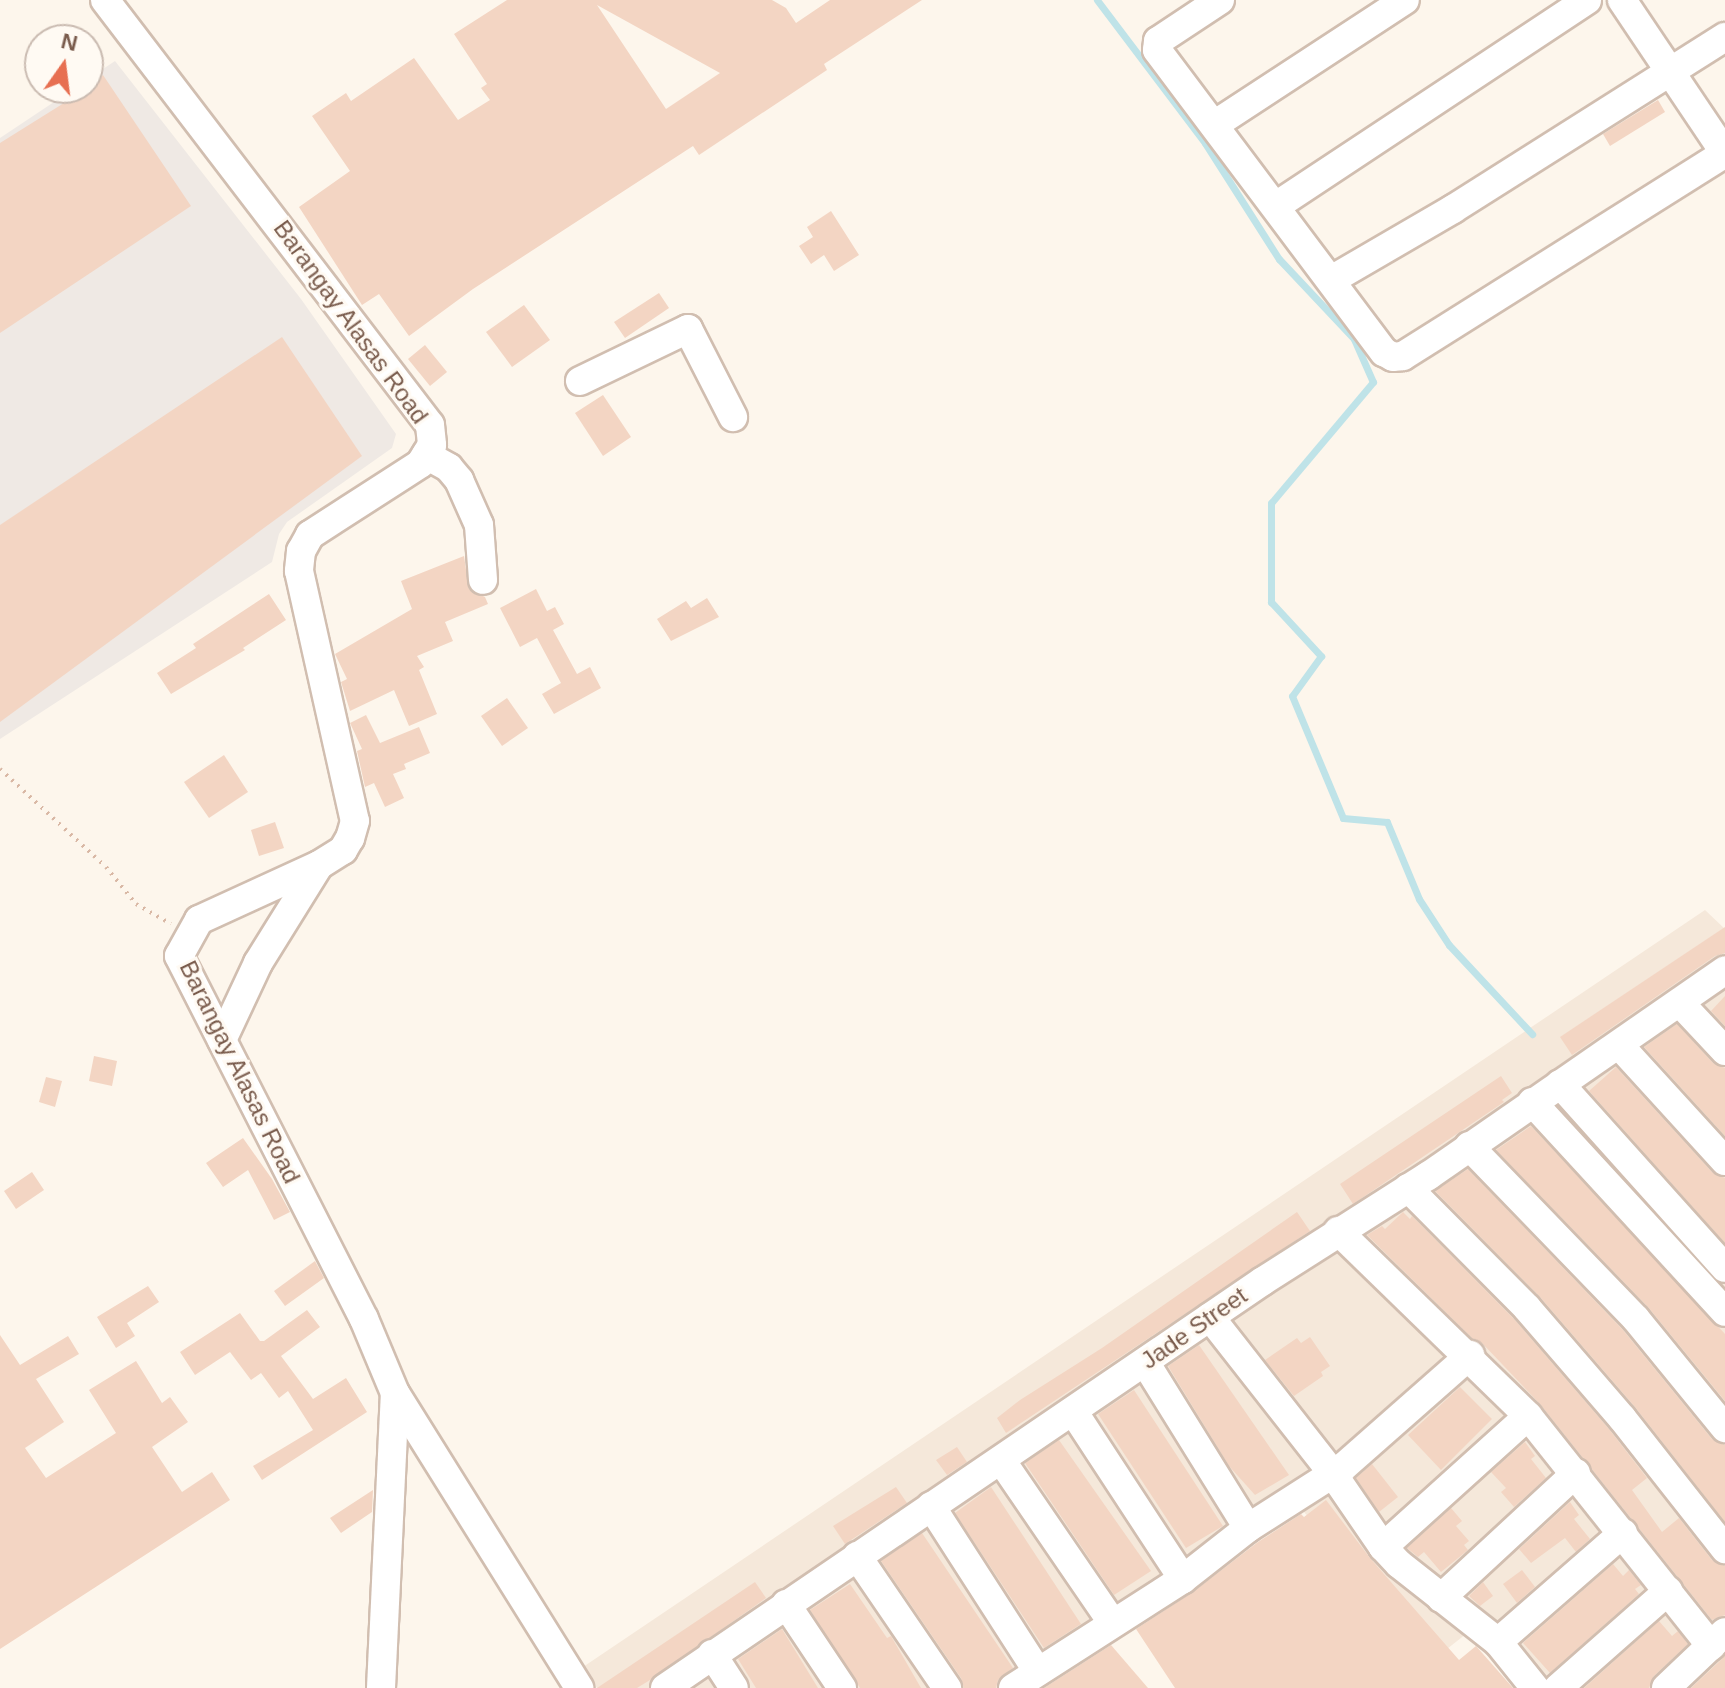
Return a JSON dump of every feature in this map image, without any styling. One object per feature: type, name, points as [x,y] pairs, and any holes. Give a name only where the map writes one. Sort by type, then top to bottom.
[{"type":"street","name":"Barangay Alasas Road","points":[[105,0],[430,425],[432,445],[420,464],[310,535],[301,551],[299,571],[355,821],[343,850],[319,865],[199,920],[179,956],[364,1319],[395,1393],[579,1688]]},
{"type":"street","points":[[1220,0],[1158,41],[1157,50],[1384,352],[1393,357],[1403,356],[1724,154],[1622,0]]},
{"type":"street","points":[[1214,125],[1405,0]]},
{"type":"street","points":[[1276,206],[1587,0]]},
{"type":"street","points":[[1331,280],[1453,209],[1725,37]]},
{"type":"street","points":[[580,381],[688,329],[733,417]]},
{"type":"street","points":[[426,455],[449,468],[459,480],[479,525],[483,580]]},
{"type":"street","points":[[222,1040],[258,963],[319,865]]},
{"type":"street","name":"Jade Street","points":[[665,1688],[1210,1317],[1408,1188],[1725,970]]},
{"type":"street","points":[[1680,1003],[1725,1051]]},
{"type":"street","points":[[1619,1045],[1725,1161]]},
{"type":"street","points":[[1560,1084],[1725,1267],[1702,1285]]},
{"type":"street","points":[[1532,1102],[1725,1312]]},
{"type":"street","points":[[1469,1146],[1636,1319],[1725,1428]]},
{"type":"street","points":[[1408,1188],[1527,1308],[1622,1418],[1725,1549]]},
{"type":"street","points":[[1338,1231],[1470,1355],[1528,1416],[1668,1591],[1718,1639],[1666,1688]]},
{"type":"street","points":[[1210,1317],[1333,1474],[1383,1547],[1498,1642],[1535,1688]]},
{"type":"street","points":[[1013,1688],[1183,1579],[1248,1528],[1333,1474],[1470,1355]]},
{"type":"street","points":[[1145,1362],[1248,1528]]},
{"type":"street","points":[[381,1688],[395,1393]]},
{"type":"street","points":[[1073,1411],[1183,1579]]},
{"type":"street","points":[[1383,1547],[1528,1416]]},
{"type":"street","points":[[1001,1460],[1112,1622]]},
{"type":"street","points":[[1441,1598],[1576,1473]]},
{"type":"street","points":[[931,1506],[1038,1672]]},
{"type":"street","points":[[1498,1642],[1623,1533]]},
{"type":"street","points":[[857,1556],[947,1688]]},
{"type":"street","points":[[1558,1688],[1668,1591]]},
{"type":"street","points":[[786,1604],[842,1688]]},
{"type":"street","points":[[712,1654],[734,1688]]},
{"type":"path","points":[[0,769],[106,867],[136,904],[190,936]]},
{"type":"shaded area","points":[[115,61],[301,299],[396,434],[392,448],[287,522],[279,534],[272,562],[0,739],[0,138],[51,104],[104,104],[104,68]]},
{"type":"shaded area","points":[[1705,910],[1725,929],[1725,1688],[1520,1688],[1471,1630],[1428,1664],[1291,1496],[1019,1688],[597,1688],[583,1667]]},
{"type":"building","points":[[507,0],[772,0],[786,8],[796,23],[830,0],[922,0],[824,64],[827,70],[699,155],[693,146],[473,289],[409,336],[379,294],[362,305],[299,207],[350,171],[312,116],[346,93],[351,101],[414,58],[458,120],[490,100],[481,88],[487,84],[454,34]],"holes":[[[597,5],[720,73],[666,109]]]},
{"type":"building","points":[[104,76],[191,206],[0,333],[0,143],[62,104],[104,104]]},
{"type":"building","points":[[1658,100],[1665,112],[1610,146],[1603,134]]},
{"type":"building","points":[[831,211],[859,255],[834,271],[824,255],[811,264],[799,246],[813,237],[807,227]]},
{"type":"building","points":[[659,293],[669,308],[625,338],[614,322]]},
{"type":"building","points":[[524,305],[550,340],[512,367],[486,332]]},
{"type":"building","points":[[282,337],[362,456],[0,722],[0,525]]},
{"type":"building","points":[[425,345],[447,372],[430,386],[408,359]]},
{"type":"building","points":[[603,395],[631,437],[603,456],[575,413]]},
{"type":"building","points":[[464,556],[469,589],[485,597],[488,604],[445,622],[453,641],[417,656],[424,667],[419,670],[437,714],[409,726],[394,690],[350,711],[341,682],[347,679],[335,654],[412,609],[401,581]]},
{"type":"building","points":[[536,589],[547,611],[555,607],[564,624],[553,630],[577,674],[590,667],[601,688],[554,714],[542,694],[561,683],[537,638],[520,647],[500,608]]},
{"type":"building","points":[[269,594],[286,620],[243,648],[245,650],[171,694],[157,673],[196,648],[193,644]]},
{"type":"building","points":[[707,598],[719,617],[671,641],[657,619],[686,601],[691,608]]},
{"type":"building","points":[[507,698],[528,728],[502,746],[481,716]]},
{"type":"building","points":[[366,715],[380,743],[419,727],[430,753],[404,764],[406,769],[393,774],[404,798],[385,807],[374,783],[365,787],[357,751],[362,749],[350,723]]},
{"type":"building","points":[[224,755],[248,792],[209,818],[184,782]]},
{"type":"building","points":[[275,822],[284,848],[259,856],[251,830]]},
{"type":"building","points":[[1725,927],[1725,953],[1715,956],[1572,1055],[1560,1037]]},
{"type":"building","points":[[1725,996],[1725,1026],[1711,1011]]},
{"type":"building","points":[[1677,1024],[1713,1063],[1725,1068],[1725,1136],[1644,1047]]},
{"type":"building","points":[[94,1056],[117,1061],[112,1086],[89,1081]]},
{"type":"building","points":[[1616,1067],[1712,1172],[1725,1178],[1725,1243],[1589,1091]]},
{"type":"building","points":[[1501,1076],[1512,1093],[1502,1100],[1504,1102],[1353,1204],[1340,1184]]},
{"type":"building","points":[[46,1077],[62,1081],[55,1107],[39,1102]]},
{"type":"building","points":[[1531,1126],[1725,1334],[1725,1401],[1648,1307],[1496,1150]]},
{"type":"building","points":[[243,1138],[272,1179],[290,1212],[274,1220],[248,1170],[223,1187],[206,1163]]},
{"type":"building","points":[[1468,1169],[1623,1330],[1712,1439],[1725,1445],[1725,1522],[1635,1407],[1540,1297],[1435,1191]]},
{"type":"building","points":[[32,1172],[44,1190],[16,1209],[4,1191]]},
{"type":"building","points":[[1297,1212],[1310,1231],[1006,1433],[997,1418],[1020,1400],[1102,1348]]},
{"type":"building","points":[[1403,1212],[1410,1219],[1412,1216],[1515,1320],[1609,1429],[1647,1478],[1632,1490],[1662,1532],[1679,1518],[1712,1560],[1725,1566],[1725,1615],[1712,1620],[1540,1404],[1482,1343],[1473,1339],[1367,1235],[1382,1226],[1385,1229]]},
{"type":"building","points":[[315,1261],[324,1278],[285,1306],[274,1291]]},
{"type":"building","points":[[148,1286],[159,1302],[127,1323],[135,1336],[116,1348],[97,1317]]},
{"type":"building","points":[[307,1310],[320,1327],[281,1356],[313,1399],[346,1378],[367,1412],[262,1480],[253,1466],[313,1430],[288,1391],[279,1398],[261,1373],[251,1380],[230,1352],[195,1375],[180,1352],[240,1313],[260,1341],[264,1341]]},
{"type":"building","points":[[0,1335],[20,1365],[68,1336],[79,1354],[36,1379],[64,1422],[25,1448],[46,1478],[116,1433],[89,1390],[136,1361],[162,1403],[170,1397],[188,1422],[152,1447],[182,1492],[212,1472],[230,1500],[0,1649]]},
{"type":"building","points":[[1310,1337],[1330,1366],[1321,1372],[1323,1376],[1294,1396],[1265,1360],[1297,1338],[1301,1343]]},
{"type":"building","points":[[1199,1345],[1289,1475],[1255,1495],[1229,1466],[1168,1366]]},
{"type":"building","points":[[1460,1387],[1492,1419],[1441,1470],[1408,1435]]},
{"type":"building","points":[[1134,1390],[1223,1526],[1186,1548],[1098,1414]]},
{"type":"building","points":[[1059,1440],[1151,1571],[1114,1595],[1025,1463]]},
{"type":"building","points":[[1525,1442],[1535,1456],[1531,1459],[1546,1478],[1514,1507],[1501,1492],[1506,1488],[1491,1472]]},
{"type":"building","points":[[957,1447],[967,1462],[947,1475],[936,1460]]},
{"type":"building","points":[[1372,1464],[1398,1497],[1379,1512],[1356,1478]]},
{"type":"building","points":[[896,1487],[907,1503],[845,1544],[833,1526]]},
{"type":"building","points":[[991,1487],[1081,1624],[1044,1648],[955,1513]]},
{"type":"building","points":[[373,1490],[372,1512],[341,1533],[330,1518]]},
{"type":"building","points":[[1326,1500],[1370,1558],[1459,1660],[1476,1646],[1513,1688],[1175,1688],[1136,1629],[1193,1592],[1258,1542],[1301,1514],[1304,1517]]},
{"type":"building","points":[[1570,1502],[1579,1515],[1574,1519],[1590,1539],[1576,1552],[1565,1538],[1531,1563],[1519,1549]]},
{"type":"building","points":[[1451,1508],[1462,1521],[1456,1526],[1469,1541],[1464,1545],[1468,1550],[1441,1572],[1424,1552],[1418,1557],[1407,1548]]},
{"type":"building","points":[[922,1533],[1013,1668],[998,1680],[996,1688],[964,1688],[961,1678],[881,1561]]},
{"type":"building","points":[[1613,1564],[1623,1576],[1629,1570],[1641,1585],[1635,1589],[1639,1594],[1550,1673],[1523,1643]]},
{"type":"building","points":[[1522,1570],[1535,1587],[1517,1603],[1503,1584]]},
{"type":"building","points":[[755,1582],[766,1598],[650,1680],[637,1688],[597,1688]]},
{"type":"building","points":[[1483,1582],[1493,1596],[1480,1606],[1469,1596]]},
{"type":"building","points":[[850,1584],[887,1638],[891,1636],[921,1688],[860,1688],[810,1610]]},
{"type":"building","points":[[1659,1621],[1672,1636],[1678,1631],[1688,1644],[1654,1676],[1649,1688],[1584,1688]]},
{"type":"building","points":[[782,1629],[818,1688],[756,1688],[738,1659]]},
{"type":"building","points":[[1111,1645],[1148,1688],[1044,1688],[1047,1686]]},
{"type":"building","points":[[1725,1655],[1725,1688],[1691,1688],[1722,1659]]},
{"type":"waterway","points":[[1097,0],[1205,143],[1279,259],[1354,339],[1373,382],[1271,503],[1271,602],[1321,656],[1292,696],[1343,818],[1387,822],[1419,899],[1449,945],[1532,1034]]},
{"type":"waterway","points":[[1621,1178],[1669,1226]]}]
